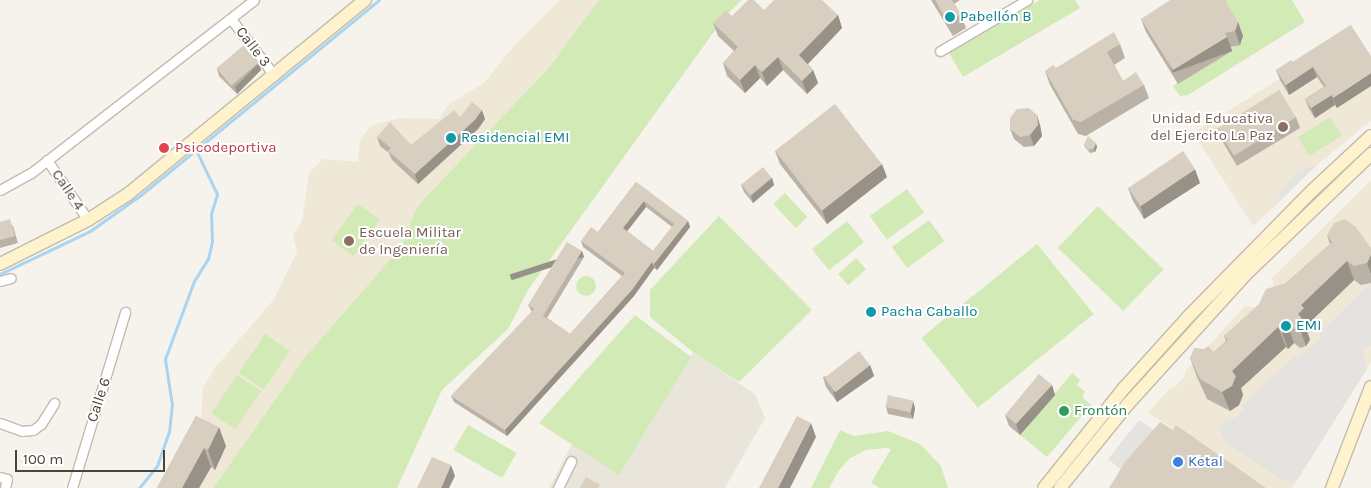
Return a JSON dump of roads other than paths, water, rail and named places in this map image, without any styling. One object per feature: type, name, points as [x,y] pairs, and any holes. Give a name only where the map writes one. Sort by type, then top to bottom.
[{"type":"main road","points":[[0,264],[88,220],[128,194],[365,0]]},
{"type":"main road","points":[[1044,488],[1122,400],[1188,317],[1312,200],[1371,136]]},
{"type":"main road","points":[[1312,200],[1371,154]]},
{"type":"main road","points":[[1332,488],[1371,387]]},
{"type":"main road","points":[[1060,488],[1122,400]]},
{"type":"street","points":[[0,190],[32,173],[254,0]]},
{"type":"street","points":[[940,51],[1027,0]]},
{"type":"street","name":"Calle 3","points":[[231,19],[274,75]]},
{"type":"street","name":"Calle 4","points":[[47,160],[88,220]]},
{"type":"street","points":[[0,281],[11,278]]},
{"type":"street","name":"Calle 6","points":[[72,488],[125,312]]},
{"type":"street","points":[[0,423],[22,431],[33,430],[41,424],[54,403]]},
{"type":"street","points":[[558,488],[571,460]]},
{"type":"waterway","points":[[0,274],[90,231],[142,194],[379,0]]},
{"type":"waterway","points":[[139,488],[157,466],[169,432],[172,405],[165,359],[194,281],[208,259],[212,241],[211,214],[217,194],[196,150]]},
{"type":"place","name":"Pabellón B","points":[[950,17]]},
{"type":"place","name":"Unidad Educativa del Ejercito La Paz","points":[[1283,127]]},
{"type":"place","name":"Residencial EMI","points":[[451,138]]},
{"type":"place","name":"Psicodeportiva","points":[[164,148]]},
{"type":"place","name":"Escuela Militar de Ingeniería","points":[[349,241]]},
{"type":"place","name":"Pacha Caballo","points":[[871,312]]},
{"type":"place","name":"EMI","points":[[1286,326]]},
{"type":"place","name":"Frontón","points":[[1064,411]]},
{"type":"place","name":"Ketal","points":[[1178,462]]}]
